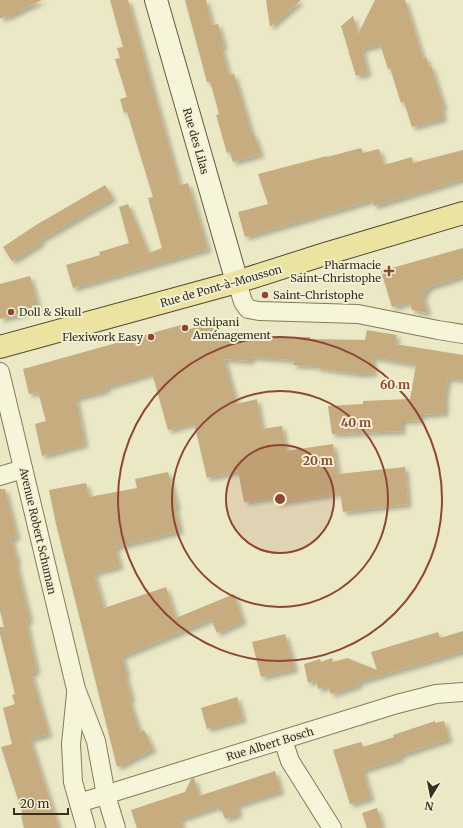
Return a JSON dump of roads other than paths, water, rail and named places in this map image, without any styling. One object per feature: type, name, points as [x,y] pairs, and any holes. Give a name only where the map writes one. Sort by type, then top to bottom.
[{"type":"main road","name":"Rue de Pont-à-Mousson","points":[[0,347],[237,282],[331,252],[463,213]]},
{"type":"street","name":"Rue des Lilas","points":[[156,0],[237,282]]},
{"type":"street","points":[[237,282],[243,302],[248,309],[358,314],[463,334]]},
{"type":"street","name":"Avenue Robert Schuman","points":[[0,372],[76,689],[96,741],[106,795],[116,828]]},
{"type":"street","points":[[0,476],[23,469]]},
{"type":"street","name":"Avenue Robert Schuman","points":[[76,689],[71,744],[73,782],[86,828]]},
{"type":"street","name":"Rue Albert Bosch","points":[[79,802],[106,795],[397,704],[436,694],[463,692]]},
{"type":"street","points":[[283,740],[290,761],[332,828]]},
{"type":"place","name":"Pharmacie Saint-Christophe","points":[[389,271]]},
{"type":"place","name":"Saint-Christophe","points":[[265,295]]},
{"type":"place","name":"Doll & Skull","points":[[11,312]]},
{"type":"place","name":"Schipani Aménagement","points":[[185,328]]},
{"type":"place","name":"Flexiwork Easy","points":[[151,337]]}]
